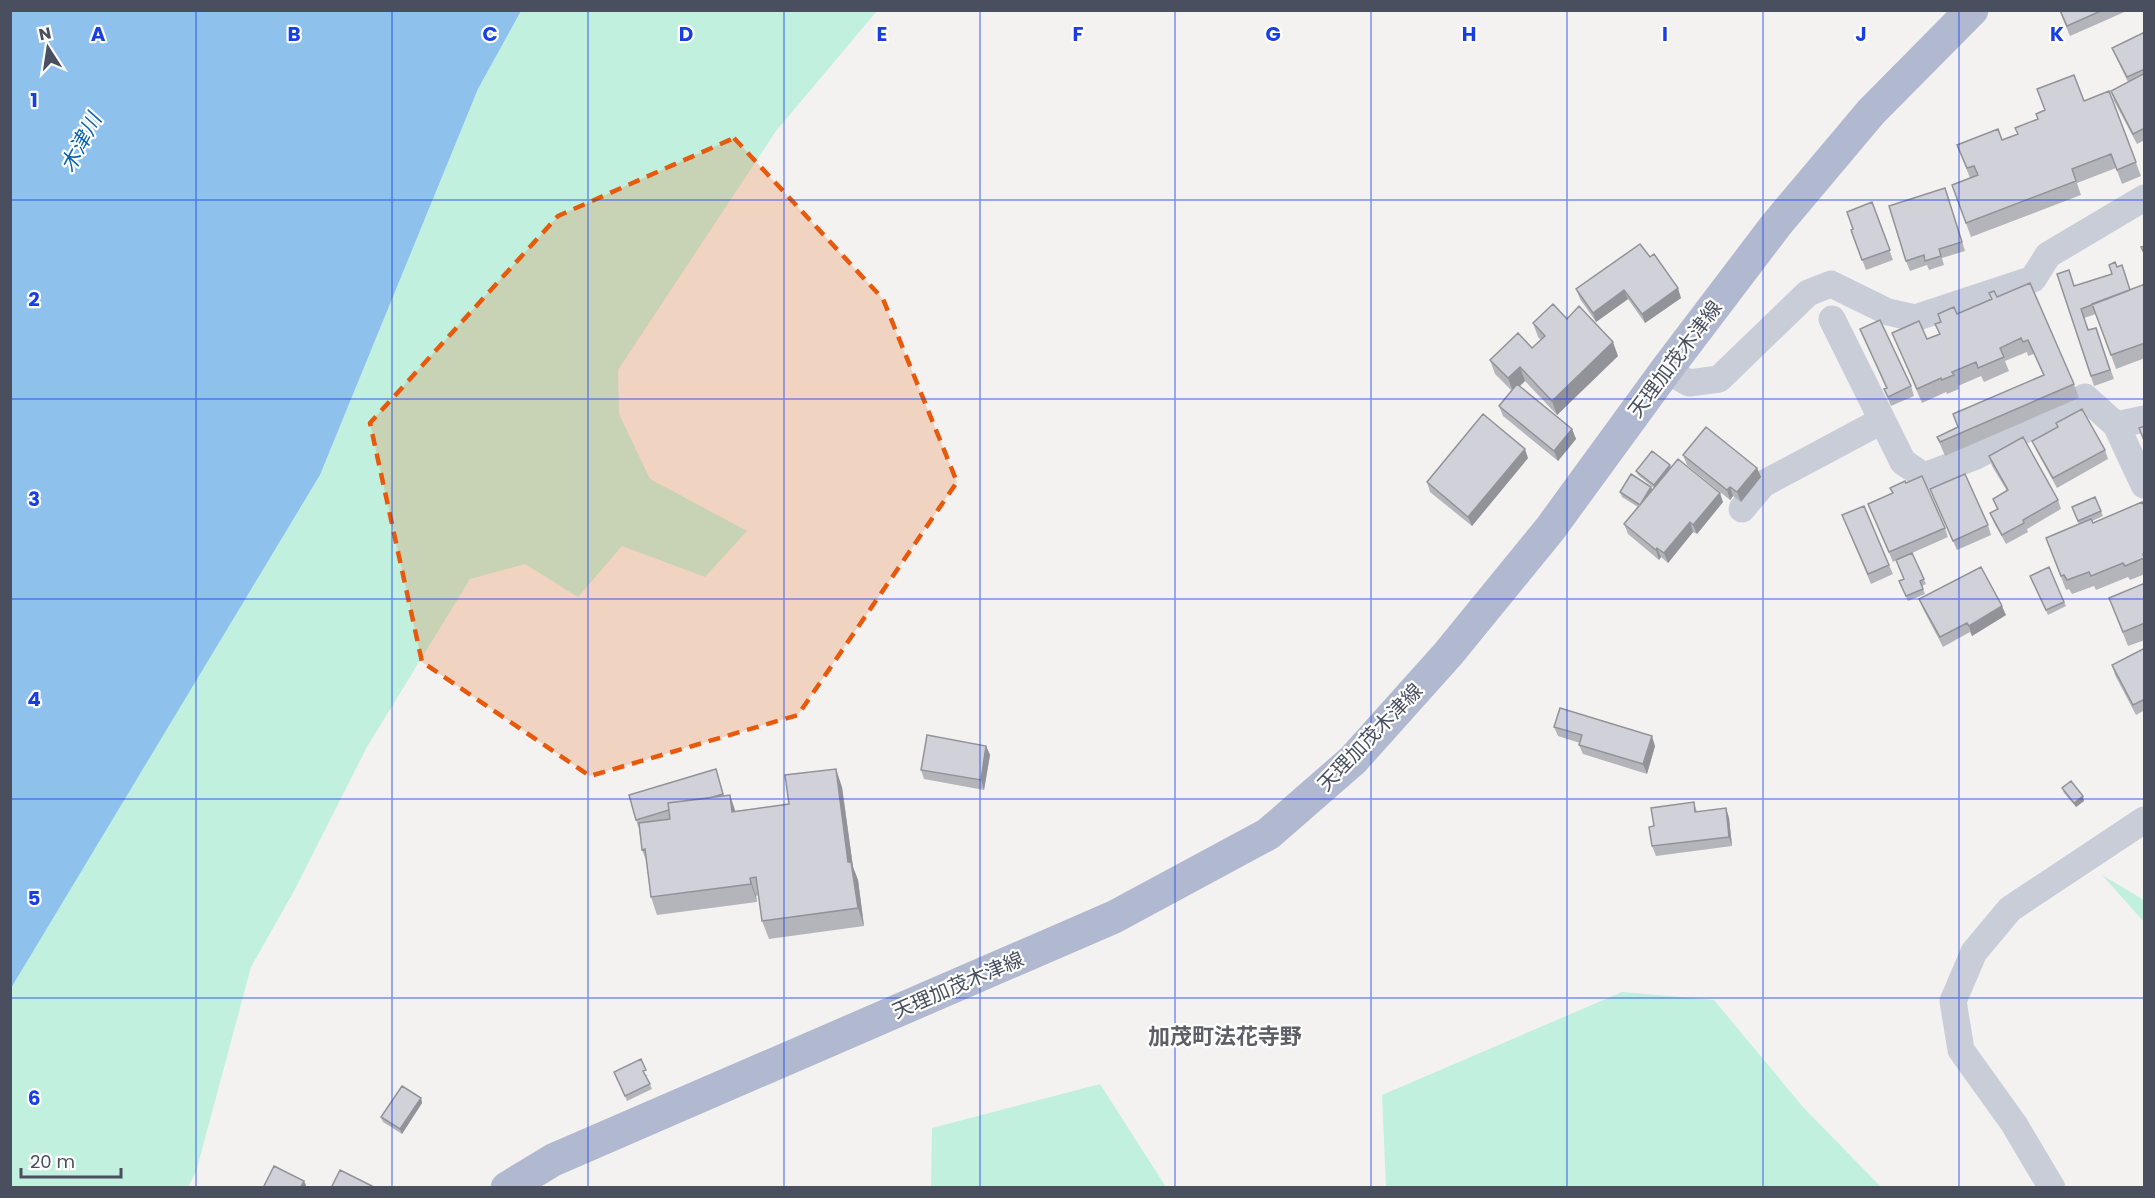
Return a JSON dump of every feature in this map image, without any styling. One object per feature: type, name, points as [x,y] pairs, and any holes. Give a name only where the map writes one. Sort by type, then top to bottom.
[{"type":"main road","name":"天理加茂木津線","points":[[507,1188],[553,1160],[1114,917],[1268,834],[1353,760],[1448,654],[1550,529],[1776,225],[1857,129],[1972,10]]},
{"type":"street","points":[[1666,370],[1689,384],[1719,379],[1808,292],[1831,284],[1888,312],[1915,318],[2033,279],[2048,255],[2145,198]]},
{"type":"street","points":[[1832,319],[1903,462],[1924,476],[1974,457],[2085,397],[2116,424],[2145,485]]},
{"type":"street","points":[[2116,424],[2145,418]]},
{"type":"street","points":[[1742,509],[1764,483],[1881,421]]},
{"type":"street","points":[[2052,1188],[2014,1124],[1961,1050],[1953,1001],[1974,952],[2010,909],[2145,820]]},
{"type":"highlighted area","points":[[734,138],[883,299],[957,482],[798,715],[590,776],[422,662],[370,423],[558,216]]},
{"type":"green space","points":[[521,11],[877,11],[776,131],[618,370],[619,414],[650,479],[747,531],[705,577],[622,546],[578,597],[525,564],[470,579],[367,747],[294,891],[251,967],[196,1172],[188,1187],[11,1187],[10,988],[320,475],[478,89]]},
{"type":"green space","points":[[2102,875],[2144,900],[2144,922]]},
{"type":"green space","points":[[1622,992],[1714,1000],[1803,1107],[1881,1187],[1386,1187],[1382,1095]]},
{"type":"green space","points":[[1100,1084],[1166,1187],[931,1187],[932,1128]]},
{"type":"water","name":"木津川","points":[[11,10],[521,11],[478,89],[320,475],[11,988]]},
{"type":"building","points":[[2060,10],[2103,10],[2067,26]]},
{"type":"building","points":[[2145,32],[2145,69],[2127,77],[2112,48]]},
{"type":"building","points":[[2145,73],[2145,128],[2133,134],[2111,91]]},
{"type":"building","points":[[2074,75],[2084,101],[2109,91],[2136,162],[2117,170],[2111,154],[2072,169],[2076,181],[1966,223],[1952,185],[1978,175],[1974,166],[1967,168],[1957,145],[1998,129],[2002,140],[2018,134],[2015,128],[2038,119],[2036,114],[2045,110],[2037,89]]},
{"type":"building","points":[[1945,188],[1962,242],[1939,249],[1941,256],[1925,261],[1924,255],[1906,261],[1889,206]]},
{"type":"building","points":[[1872,202],[1890,250],[1862,260],[1847,212]]},
{"type":"building","points":[[1640,244],[1650,257],[1654,254],[1678,288],[1642,314],[1624,290],[1593,313],[1576,289]]},
{"type":"building","points":[[2115,262],[2117,267],[2122,265],[2130,290],[2081,309],[2088,330],[2096,328],[2110,370],[2091,376],[2057,274],[2069,270],[2074,286],[2112,274],[2109,265]]},
{"type":"building","points":[[2030,283],[2074,384],[1940,442],[1937,437],[1958,427],[1953,414],[2044,375],[2028,340],[2023,342],[2021,338],[2000,348],[2004,357],[1978,368],[1976,362],[1952,372],[1954,375],[1917,389],[1892,333],[1919,321],[1927,339],[1940,334],[1935,324],[1941,322],[1938,314],[1954,307],[1957,314],[1992,299],[1989,293],[1994,291],[1997,297]]},
{"type":"building","points":[[2145,284],[2145,343],[2111,355],[2092,304]]},
{"type":"building","points":[[1553,304],[1567,319],[1579,306],[1613,342],[1552,401],[1520,367],[1508,378],[1490,360],[1518,333],[1532,348],[1545,336],[1533,323]]},
{"type":"building","points":[[1880,320],[1911,386],[1888,397],[1884,389],[1887,388],[1860,329]]},
{"type":"building","points":[[1517,384],[1572,429],[1554,451],[1499,406]]},
{"type":"building","points":[[2082,409],[2105,450],[2053,478],[2032,441],[2058,427],[2056,423]]},
{"type":"building","points":[[1483,414],[1525,449],[1468,517],[1427,482]]},
{"type":"building","points":[[2145,426],[2145,443],[2139,428]]},
{"type":"building","points":[[1706,427],[1757,468],[1737,492],[1730,487],[1727,490],[1683,455]]},
{"type":"building","points":[[2023,437],[2058,500],[2002,535],[1990,513],[1998,509],[1993,499],[2008,490],[1989,456]]},
{"type":"building","points":[[1652,451],[1670,465],[1654,485],[1636,471]]},
{"type":"building","points":[[1678,459],[1720,493],[1693,525],[1690,522],[1664,553],[1657,548],[1656,550],[1624,524]]},
{"type":"building","points":[[1631,474],[1651,487],[1640,505],[1620,492]]},
{"type":"building","points":[[1965,474],[1988,525],[1953,541],[1930,489]]},
{"type":"building","points":[[1922,476],[1945,528],[1889,552],[1868,504],[1893,493],[1890,488]]},
{"type":"building","points":[[2095,497],[2101,511],[2078,521],[2072,507]]},
{"type":"building","points":[[2142,502],[2145,508],[2144,558],[2125,566],[2123,563],[2091,576],[2089,572],[2067,580],[2064,575],[2061,576],[2046,538],[2091,519],[2093,523]]},
{"type":"building","points":[[1864,506],[1889,565],[1868,574],[1842,515]]},
{"type":"building","points":[[1912,553],[1924,579],[1920,581],[1923,589],[1906,596],[1899,581],[1904,579],[1896,560]]},
{"type":"building","points":[[1981,567],[2002,606],[1969,626],[1967,623],[1940,637],[1919,599]]},
{"type":"building","points":[[2049,567],[2064,602],[2046,610],[2030,576]]},
{"type":"building","points":[[2145,583],[2145,623],[2123,632],[2109,598]]},
{"type":"building","points":[[2145,648],[2145,699],[2133,705],[2112,665]]},
{"type":"building","points":[[1560,708],[1652,736],[1643,764],[1579,745],[1582,735],[1554,727]]},
{"type":"building","points":[[927,735],[986,746],[981,780],[921,770]]},
{"type":"building","points":[[716,769],[723,794],[668,803],[669,810],[636,820],[629,795]]},
{"type":"building","points":[[836,769],[848,862],[851,862],[858,908],[762,921],[756,877],[750,878],[751,884],[651,897],[639,823],[670,819],[668,803],[730,795],[732,812],[789,804],[785,775]]},
{"type":"building","points":[[2071,781],[2083,796],[2074,803],[2062,788]]},
{"type":"building","points":[[1694,802],[1695,812],[1726,808],[1729,837],[1652,846],[1649,827],[1654,826],[1651,808]]},
{"type":"building","points":[[641,1059],[646,1070],[643,1071],[650,1084],[625,1096],[614,1072]]},
{"type":"building","points":[[402,1086],[421,1098],[400,1129],[381,1117]]},
{"type":"building","points":[[274,1166],[304,1181],[300,1188],[263,1188]]},
{"type":"building","points":[[340,1170],[376,1188],[331,1188]]},
{"type":"district","name":"加茂町法花寺野","points":[[1225,1036]]}]
